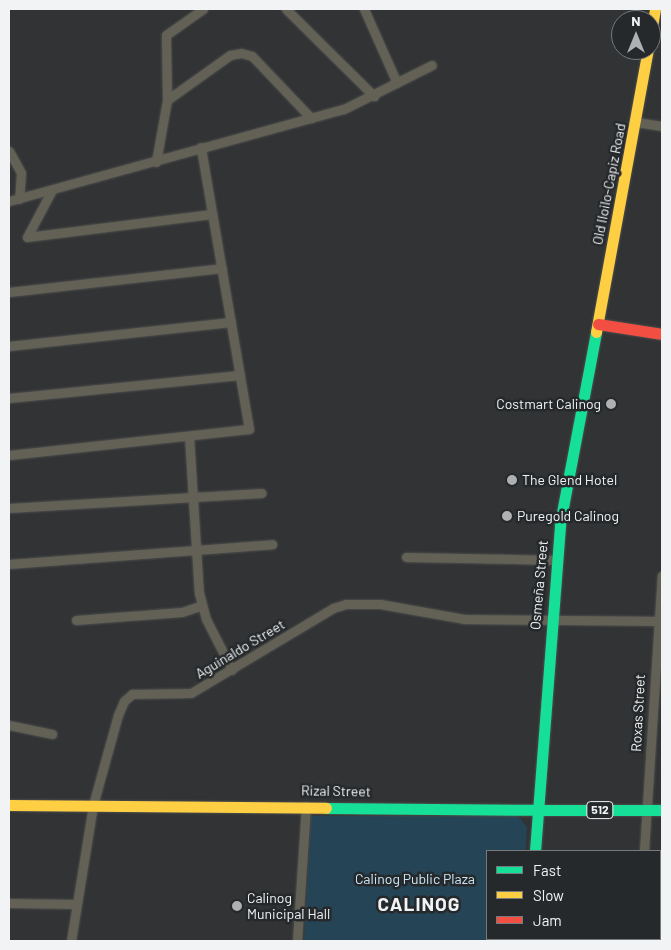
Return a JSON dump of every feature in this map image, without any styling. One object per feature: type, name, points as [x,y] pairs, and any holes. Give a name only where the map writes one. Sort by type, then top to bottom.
[{"type":"main road","name":"Old Iloilo-Capiz Road","points":[[598,324],[646,60]]},
{"type":"main road","points":[[598,324],[662,334]]},
{"type":"main road","name":"Osmeña Street","points":[[536,850],[537,810],[560,523],[598,324]]},
{"type":"main road","name":"Rizal Street","points":[[9,805],[662,810]]},
{"type":"street","points":[[156,162],[167,100],[166,35],[203,9]]},
{"type":"street","points":[[286,9],[374,96]]},
{"type":"street","points":[[364,9],[397,83]]},
{"type":"street","points":[[167,100],[230,55],[241,54],[252,56],[311,118]]},
{"type":"street","points":[[9,201],[344,109],[432,66]]},
{"type":"street","points":[[636,122],[662,126]]},
{"type":"street","points":[[9,454],[249,429],[201,148]]},
{"type":"street","points":[[9,151],[21,174],[18,199]]},
{"type":"street","points":[[52,190],[27,237],[212,214]]},
{"type":"street","points":[[9,292],[222,268]]},
{"type":"street","points":[[9,346],[231,322]]},
{"type":"street","points":[[9,398],[240,375]]},
{"type":"street","points":[[189,436],[196,550],[202,606],[215,639],[232,670]]},
{"type":"street","points":[[9,508],[262,493]]},
{"type":"street","points":[[9,564],[272,544]]},
{"type":"street","points":[[406,557],[556,560]]},
{"type":"street","name":"Roxas Street","points":[[644,850],[662,576]]},
{"type":"street","name":"Aguinaldo Street","points":[[71,941],[93,805],[124,702],[132,694],[142,692],[191,693],[333,608],[346,604],[380,604],[464,619],[660,621]]},
{"type":"street","points":[[76,620],[182,612],[202,606]]},
{"type":"street","points":[[9,725],[52,734]]},
{"type":"street","points":[[297,941],[306,806]]},
{"type":"street","points":[[9,903],[77,904]]},
{"type":"green space","name":"Calinog Public Plaza","points":[[311,816],[518,816],[527,827],[526,850],[486,850],[486,940],[522,941],[304,941]]},
{"type":"traffic: fast","points":[[535,850],[560,523],[596,332]]},
{"type":"traffic: fast","points":[[326,808],[537,810]]},
{"type":"traffic: fast","points":[[537,810],[662,810]]},
{"type":"traffic: slow","points":[[596,332],[646,60]]},
{"type":"traffic: slow","points":[[9,805],[326,808]]},
{"type":"traffic: jam","points":[[598,324],[662,334]]},
{"type":"place","name":"Costmart Calinog","points":[[611,404]]},
{"type":"place","name":"The Glend Hotel","points":[[512,480]]},
{"type":"place","name":"Puregold Calinog","points":[[507,516]]},
{"type":"place","name":"Calinog Municipal Hall","points":[[237,906]]},
{"type":"district","name":"CALINOG","points":[[419,904]]}]
